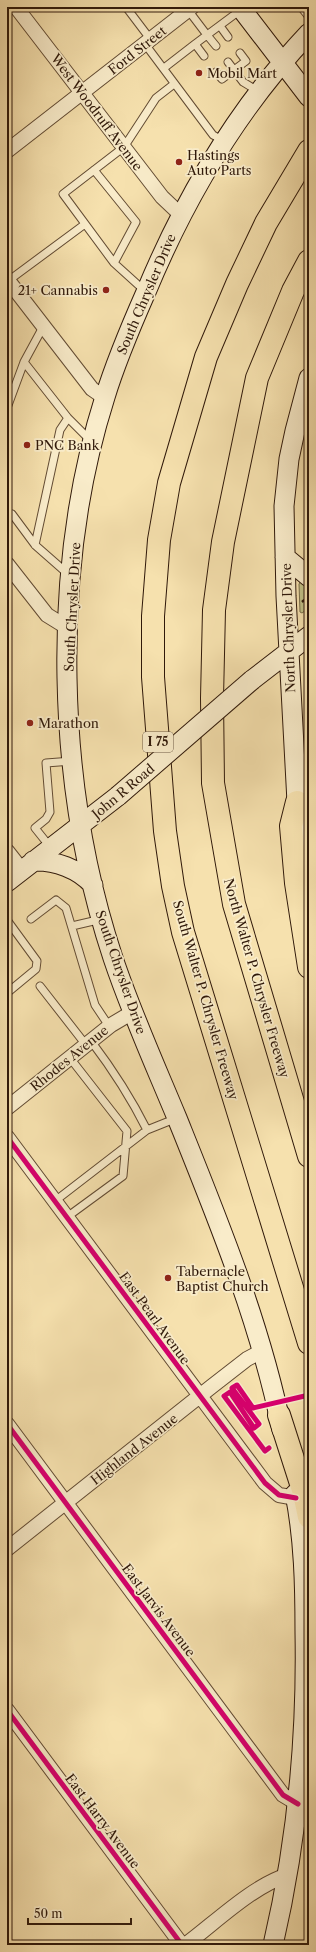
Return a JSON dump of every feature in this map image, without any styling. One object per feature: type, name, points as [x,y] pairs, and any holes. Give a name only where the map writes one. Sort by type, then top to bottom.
[{"type":"highway","name":"South Walter P. Chrysler Freeway","points":[[309,151],[266,223],[236,284],[206,357],[169,483],[159,540],[153,616],[153,677],[165,831],[173,886],[183,932],[309,1343]]},
{"type":"highway","name":"North Walter P. Chrysler Freeway","points":[[309,261],[293,290],[257,378],[223,542],[214,610],[212,698],[213,783],[234,904],[309,1156]]},
{"type":"highway","points":[[297,802],[291,826],[296,883],[309,967]]},
{"type":"highway","points":[[279,1415],[304,1493],[309,1517]]},
{"type":"main road","points":[[241,8],[309,97]]},
{"type":"main road","name":"South Chrysler Drive","points":[[273,1945],[288,1875],[298,1804],[303,1742],[306,1646],[304,1576],[296,1498],[279,1415],[262,1351],[225,1238],[133,1012],[113,956],[102,919],[93,885],[72,761],[67,666],[72,577],[81,498],[105,398],[124,343],[181,215],[225,141],[260,92],[285,66],[309,33]]},
{"type":"main road","name":"North Chrysler Drive","points":[[309,378],[294,431],[289,459],[284,506],[289,652],[297,802],[307,828],[309,878]]},
{"type":"main road","points":[[285,557],[308,581]]},
{"type":"main road","name":"John R Road","points":[[7,882],[82,826],[252,680],[309,636]]},
{"type":"main road","points":[[28,866],[43,861],[59,864],[81,875],[93,885]]},
{"type":"street","name":"West Woodruff Avenue","points":[[16,7],[162,197],[181,215]]},
{"type":"street","name":"Ford Street","points":[[7,151],[190,8]]},
{"type":"street","points":[[8,280],[92,389],[105,398]]},
{"type":"street","points":[[7,564],[47,615],[68,628]]},
{"type":"street","points":[[7,851],[28,866]]},
{"type":"street","name":"Rhodes Avenue","points":[[7,1108],[110,1026],[133,1012]]},
{"type":"street","name":"East Pearl Avenue","points":[[7,1137],[265,1483],[278,1495],[296,1498]]},
{"type":"street","name":"Highland Avenue","points":[[7,1549],[247,1359],[262,1351]]},
{"type":"street","name":"East Jarvis Avenue","points":[[7,1424],[284,1795],[298,1804]]},
{"type":"street","name":"East Harry Avenue","points":[[7,1710],[184,1945]]},
{"type":"street","points":[[184,1945],[258,1889],[277,1878],[288,1875]]},
{"type":"lane","points":[[126,7],[174,84],[213,135],[225,141]]},
{"type":"lane","points":[[301,7],[309,17]]},
{"type":"lane","points":[[190,8],[207,35],[216,46]]},
{"type":"lane","points":[[164,68],[220,26],[241,8]]},
{"type":"lane","points":[[220,26],[228,37]]},
{"type":"lane","points":[[195,44],[204,56]]},
{"type":"lane","points":[[216,72],[222,79],[246,61],[240,53]]},
{"type":"lane","points":[[228,62],[243,82],[260,92]]},
{"type":"lane","points":[[146,292],[114,263],[63,194],[124,147],[156,98],[174,84]]},
{"type":"lane","points":[[94,170],[136,222],[114,263]]},
{"type":"lane","points":[[8,280],[85,224]]},
{"type":"lane","points":[[7,408],[24,362],[43,327]]},
{"type":"lane","points":[[24,362],[68,418],[93,443]]},
{"type":"lane","points":[[35,544],[60,430],[68,418]]},
{"type":"lane","points":[[12,514],[35,544],[72,577]]},
{"type":"lane","points":[[51,848],[35,828],[46,819],[50,812],[46,763],[72,761]]},
{"type":"lane","points":[[31,919],[56,900],[66,908],[95,1005],[110,1026]]},
{"type":"lane","points":[[72,926],[102,919]]},
{"type":"lane","points":[[7,920],[37,961],[36,969],[7,993]]},
{"type":"lane","points":[[40,986],[119,1079],[133,1102],[147,1130]]},
{"type":"lane","points":[[67,1217],[123,1176],[126,1131],[70,1058]]},
{"type":"lane","points":[[55,1201],[147,1130],[177,1118]]},
{"type":"path","points":[[308,581],[308,609]]},
{"type":"path","points":[[300,603],[308,597]]},
{"type":"green space","points":[[301,581],[309,586],[309,608],[302,613],[300,612],[299,584]]},
{"type":"cycle path","points":[[7,1137],[265,1483],[279,1495],[296,1498]]},
{"type":"cycle path","points":[[269,1448],[265,1451],[224,1396],[230,1392],[254,1428],[259,1424],[232,1388],[237,1385],[253,1408],[309,1395]]},
{"type":"cycle path","points":[[7,1424],[283,1795],[298,1804]]},
{"type":"cycle path","points":[[7,1710],[182,1945]]},
{"type":"place","name":"Mobil Mart","points":[[199,73]]},
{"type":"place","name":"Hastings Auto Parts","points":[[179,162]]},
{"type":"place","name":"21+ Cannabis","points":[[106,290]]},
{"type":"place","name":"PNC Bank","points":[[27,445]]},
{"type":"place","name":"Marathon","points":[[30,723]]},
{"type":"place","name":"Tabernacle Baptist Church","points":[[168,1278]]}]
